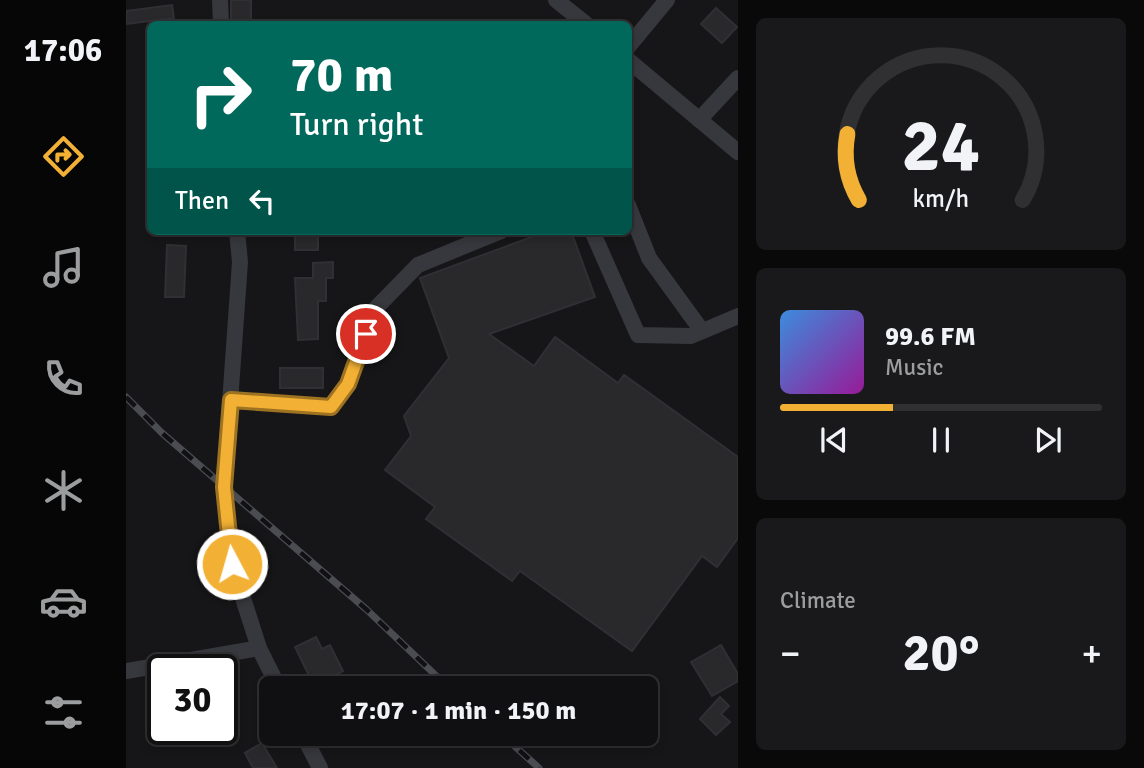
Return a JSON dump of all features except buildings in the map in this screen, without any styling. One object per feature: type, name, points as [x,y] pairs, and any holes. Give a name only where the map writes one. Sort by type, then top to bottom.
[{"type":"street","points":[[220,0],[221,21]]},
{"type":"street","points":[[556,0],[582,21]]},
{"type":"street","points":[[632,42],[667,0]]},
{"type":"street","points":[[632,63],[738,152]]},
{"type":"street","points":[[699,120],[738,78]]},
{"type":"street","points":[[632,215],[649,258],[702,331]]},
{"type":"street","points":[[237,235],[240,262],[224,487],[232,564],[259,648],[273,676]]},
{"type":"street","points":[[231,400],[331,407],[348,384],[375,309],[418,265],[491,235]]},
{"type":"street","points":[[595,235],[638,335],[691,336],[738,316]]},
{"type":"street","points":[[126,671],[259,648]]},
{"type":"street","points":[[309,746],[320,768]]},
{"type":"railway","points":[[126,397],[162,433],[366,609],[436,676]]},
{"type":"railway","points":[[514,746],[539,768]]},
{"type":"route","points":[[232,564],[224,487],[231,400],[331,407],[348,384],[366,334]]}]
